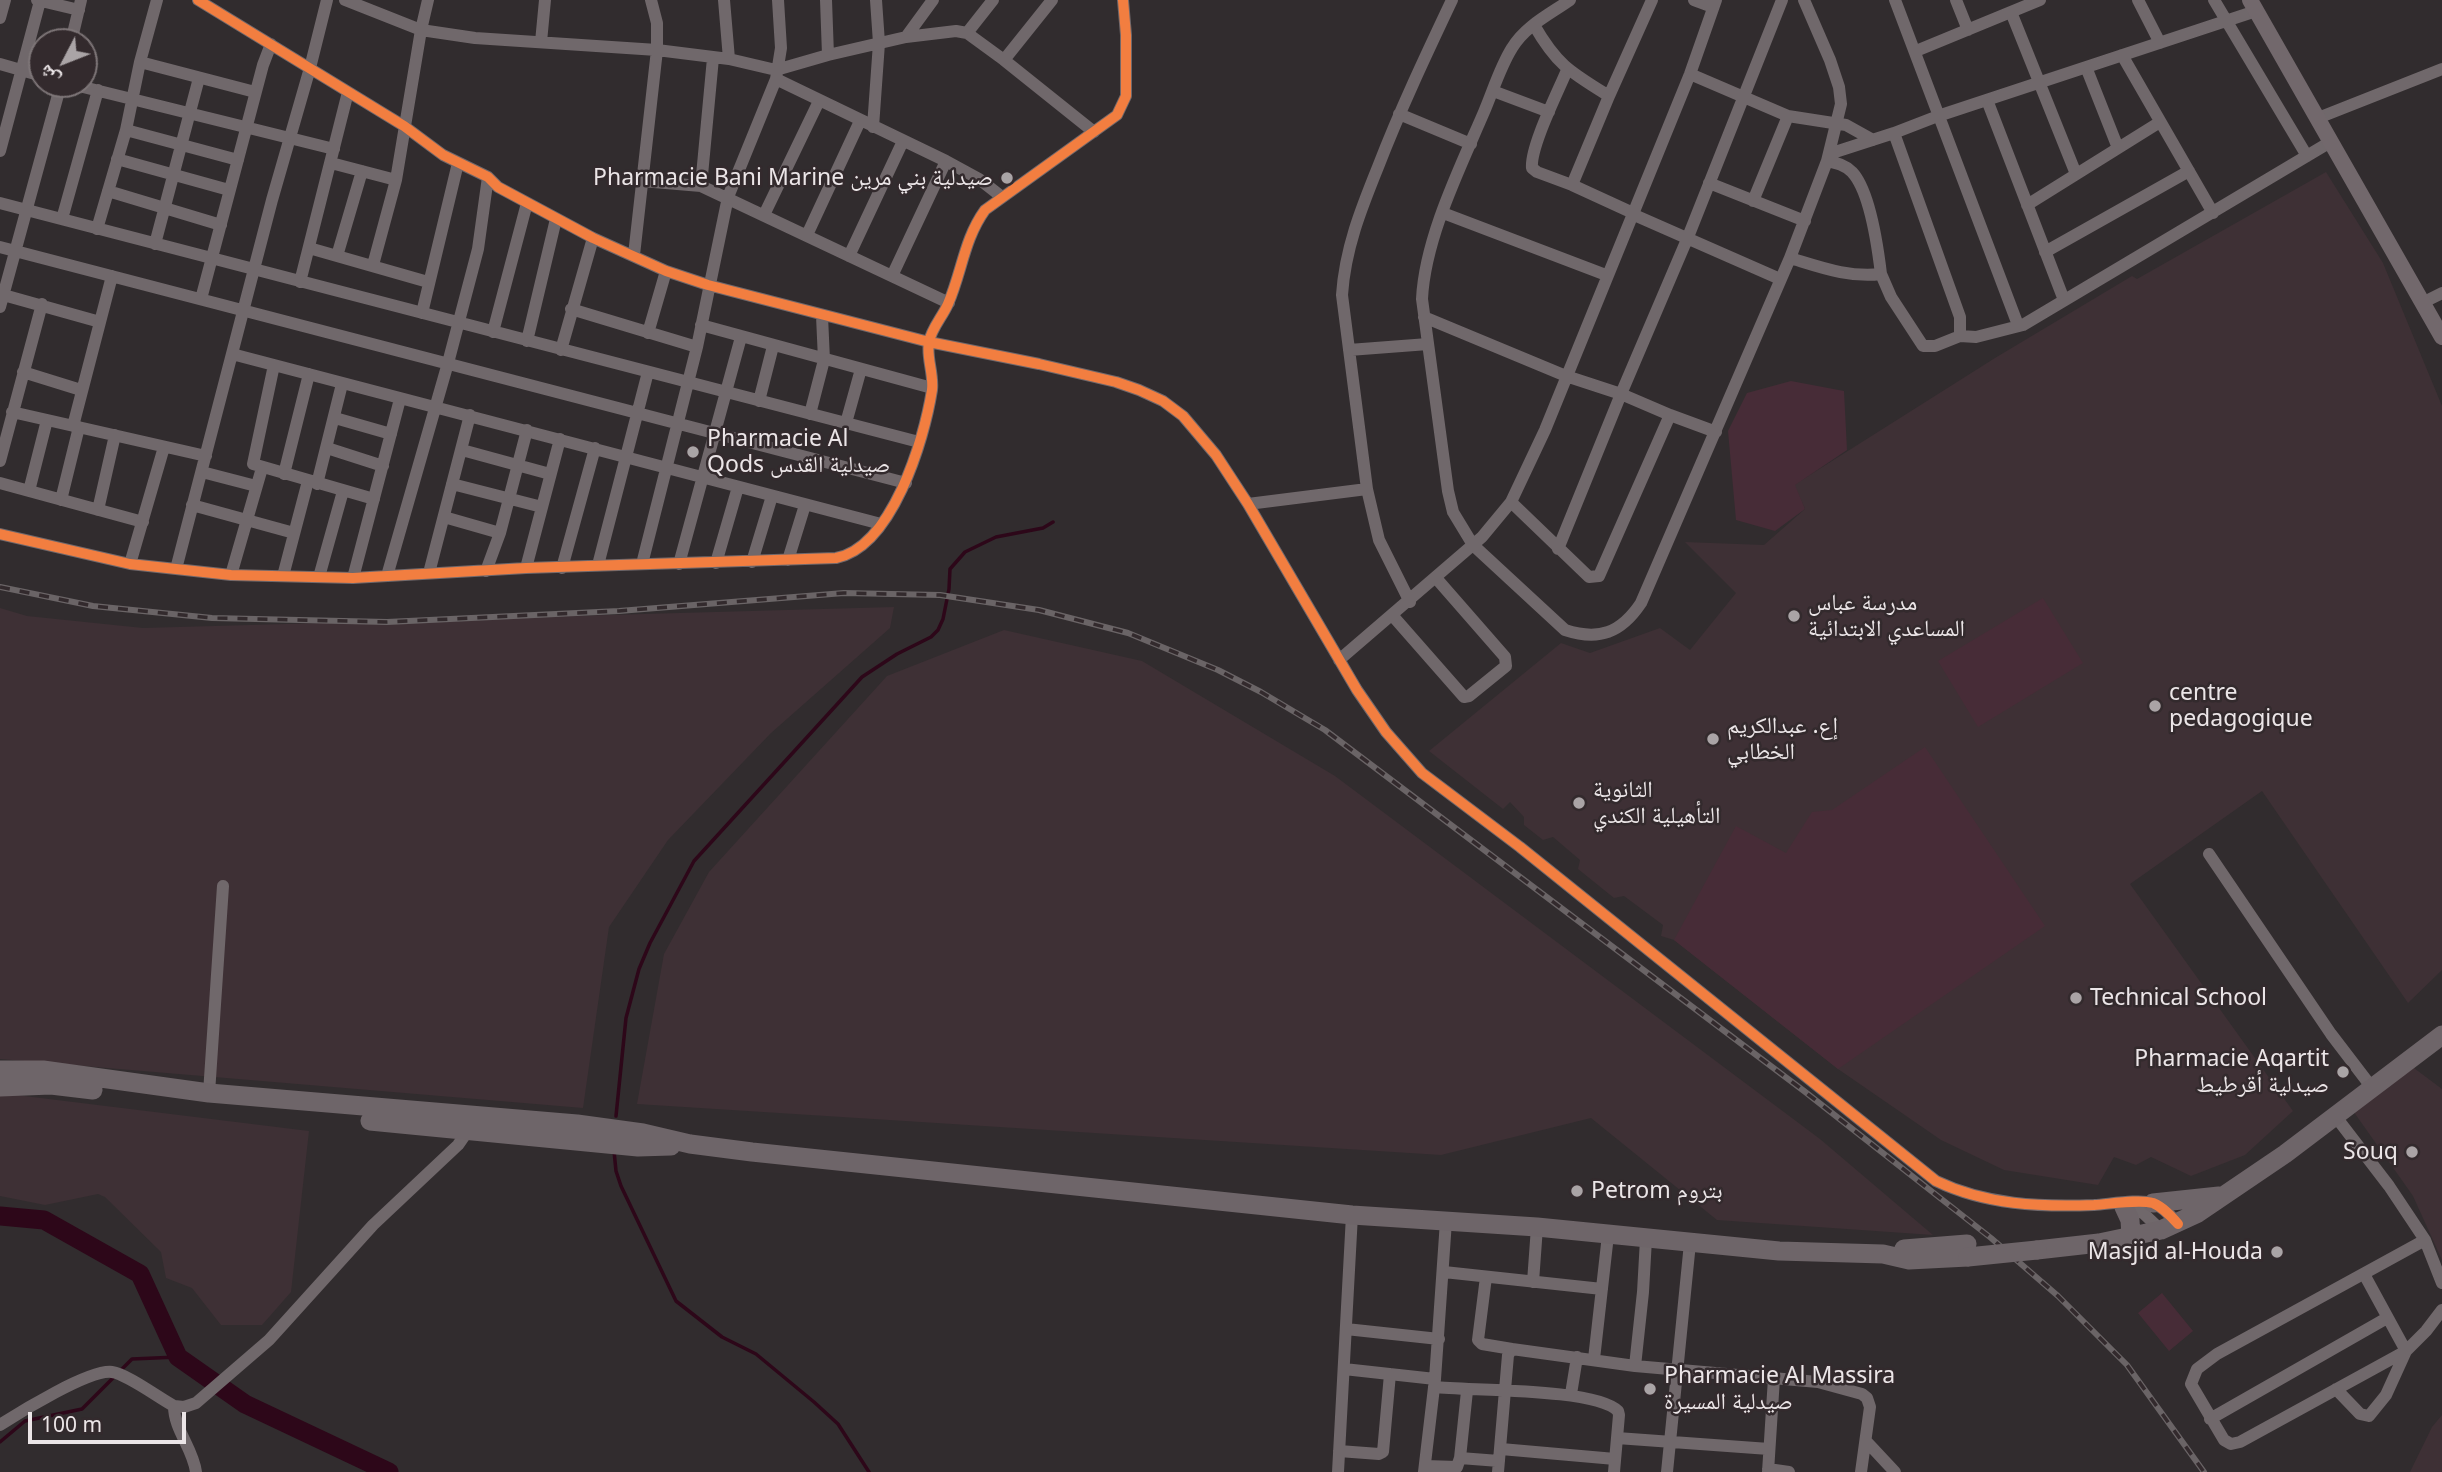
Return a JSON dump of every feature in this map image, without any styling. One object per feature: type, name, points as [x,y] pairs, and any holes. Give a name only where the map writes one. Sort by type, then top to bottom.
[{"type":"highway","points":[[0,1087],[51,1086],[467,1124],[577,1124],[643,1133],[690,1144],[1352,1215],[1537,1227],[1780,1251],[1883,1254],[1908,1249],[1968,1250],[2036,1244],[2098,1233],[2125,1237],[2169,1227],[2227,1195],[2437,1041]]},
{"type":"highway","points":[[0,1069],[43,1070],[305,1108]]},
{"type":"highway","points":[[2153,1203],[2227,1195]]},
{"type":"highway","points":[[2119,1205],[2130,1220],[2125,1237]]},
{"type":"main road","points":[[2253,6],[2442,337]]},
{"type":"street","points":[[0,18],[5,0]]},
{"type":"street","points":[[97,229],[126,130],[139,62],[156,0]]},
{"type":"street","points":[[198,0],[404,126],[443,155],[488,177],[498,187],[593,238],[666,271],[822,316],[1116,383],[1163,401],[1183,416],[1200,434],[1248,504],[1339,660],[1387,732],[1403,753],[1431,781],[1520,847],[1936,1181],[1963,1194],[1996,1201],[2063,1206],[2153,1203],[2169,1214],[2169,1227],[2143,1213],[2119,1205]]},
{"type":"street","points":[[176,569],[327,0]]},
{"type":"street","points":[[346,0],[421,30],[475,38],[657,50],[729,59],[776,75],[819,102],[946,161],[979,179],[1002,197]]},
{"type":"street","points":[[373,265],[396,180],[428,0]]},
{"type":"street","points":[[541,41],[544,0]]},
{"type":"street","points":[[634,255],[657,50],[657,23],[651,0]]},
{"type":"street","points":[[724,0],[729,59]]},
{"type":"street","points":[[642,564],[697,347],[728,197],[776,75],[780,48],[778,0]]},
{"type":"street","points":[[826,0],[828,55]]},
{"type":"street","points":[[873,127],[879,43],[876,0]]},
{"type":"street","points":[[905,37],[933,0]]},
{"type":"street","points":[[967,33],[993,0]]},
{"type":"street","points":[[1004,60],[1052,0]]},
{"type":"street","points":[[0,534],[130,564],[231,575],[353,578],[598,565],[752,562],[849,555],[861,547],[881,524],[906,483],[932,388],[929,342],[949,303],[965,246],[975,223],[985,210],[1002,197],[1117,116],[1126,96],[1123,0]]},
{"type":"street","points":[[1410,602],[1379,540],[1367,489],[1342,295],[1343,267],[1355,223],[1399,114],[1452,0]]},
{"type":"street","points":[[1570,0],[1534,24],[1512,48],[1443,213],[1423,275],[1424,317],[1448,491],[1459,525],[1473,545],[1565,630],[1581,635],[1610,632],[1631,618],[1641,603],[1790,258],[1828,158],[1841,104],[1839,87],[1804,0]]},
{"type":"street","points":[[1572,185],[1653,0]]},
{"type":"street","points":[[1339,660],[1410,602],[1493,527],[1511,502],[1545,430],[1690,74],[1715,4],[1694,0]]},
{"type":"street","points":[[1559,548],[1688,237],[1782,0]]},
{"type":"street","points":[[1895,0],[2018,325]]},
{"type":"street","points":[[1956,0],[1968,30]]},
{"type":"street","points":[[1916,51],[2040,0]]},
{"type":"street","points":[[2138,0],[2160,43]]},
{"type":"street","points":[[2214,0],[2307,156]]},
{"type":"street","points":[[0,151],[39,1],[80,5],[74,28]]},
{"type":"street","points":[[1828,158],[1938,116],[2226,21],[2253,6]]},
{"type":"street","points":[[2011,12],[2076,174]]},
{"type":"street","points":[[1534,24],[1548,49],[1567,70],[1609,96]]},
{"type":"street","points":[[776,75],[828,55],[905,37],[956,31],[967,33],[1004,60],[1094,132]]},
{"type":"street","points":[[201,299],[262,65],[271,44]]},
{"type":"street","points":[[2122,55],[2213,214]]},
{"type":"street","points":[[701,186],[713,58]]},
{"type":"street","points":[[139,62],[255,92]]},
{"type":"street","points":[[0,64],[28,72]]},
{"type":"street","points":[[2086,67],[2118,148]]},
{"type":"street","points":[[2318,118],[2442,69]]},
{"type":"street","points":[[1567,70],[1531,164],[1537,172],[1572,185],[1780,279]]},
{"type":"street","points":[[1690,74],[1788,116],[1854,128],[1873,140]]},
{"type":"street","points":[[155,244],[199,78]]},
{"type":"street","points":[[98,90],[189,115],[334,149]]},
{"type":"street","points":[[1493,91],[1549,113]]},
{"type":"street","points":[[300,282],[348,92]]},
{"type":"street","points":[[57,98],[1,298],[42,304],[100,322]]},
{"type":"street","points":[[62,219],[96,98]]},
{"type":"street","points":[[1987,100],[2064,300]]},
{"type":"street","points":[[764,215],[819,102]]},
{"type":"street","points":[[1399,114],[1471,144]]},
{"type":"street","points":[[1753,201],[1788,116]]},
{"type":"street","points":[[807,235],[860,121]]},
{"type":"street","points":[[2027,205],[2160,122]]},
{"type":"street","points":[[126,130],[239,160]]},
{"type":"street","points":[[1894,133],[1960,317],[1960,336]]},
{"type":"street","points":[[849,256],[903,141]]},
{"type":"street","points":[[1828,158],[1855,175],[1874,229],[1881,274],[1891,297],[1923,346],[1936,346],[1960,336],[1976,337],[2018,325],[2213,214],[2332,141]]},
{"type":"street","points":[[117,159],[229,190]]},
{"type":"street","points":[[892,276],[946,161]]},
{"type":"street","points":[[331,163],[396,180]]},
{"type":"street","points":[[422,313],[458,163]]},
{"type":"street","points":[[337,256],[362,171]]},
{"type":"street","points":[[2045,251],[2189,172]]},
{"type":"street","points":[[387,576],[478,249],[488,177]]},
{"type":"street","points":[[642,181],[701,186],[949,303]]},
{"type":"street","points":[[1709,183],[1805,221]]},
{"type":"street","points":[[108,191],[221,225]]},
{"type":"street","points":[[0,203],[919,442]]},
{"type":"street","points":[[493,332],[527,203]]},
{"type":"street","points":[[1443,213],[1606,275]]},
{"type":"street","points":[[527,341],[556,219]]},
{"type":"street","points":[[561,350],[593,238]]},
{"type":"street","points":[[0,247],[906,483]]},
{"type":"street","points":[[309,248],[428,282]]},
{"type":"street","points":[[1790,258],[1847,274],[1881,274]]},
{"type":"street","points":[[648,333],[666,271]]},
{"type":"street","points":[[61,500],[82,390],[112,276]]},
{"type":"street","points":[[2424,302],[2442,293]]},
{"type":"street","points":[[0,461],[3,439],[42,304]]},
{"type":"street","points":[[571,309],[697,347]]},
{"type":"street","points":[[810,414],[824,360],[822,316]]},
{"type":"street","points":[[1424,317],[1566,376],[1621,394],[1716,432]]},
{"type":"street","points":[[701,326],[932,388]]},
{"type":"street","points":[[679,564],[741,337]]},
{"type":"street","points":[[1349,350],[1428,344]]},
{"type":"street","points":[[759,401],[773,346]]},
{"type":"street","points":[[232,354],[881,524]]},
{"type":"street","points":[[274,365],[253,464],[374,499]]},
{"type":"street","points":[[846,424],[860,369]]},
{"type":"street","points":[[23,372],[82,390]]},
{"type":"street","points":[[598,565],[648,372]]},
{"type":"street","points":[[284,474],[309,374]]},
{"type":"street","points":[[283,576],[294,533],[327,448],[342,384]]},
{"type":"street","points":[[353,578],[400,399]]},
{"type":"street","points":[[12,412],[206,456]]},
{"type":"street","points":[[429,573],[470,415]]},
{"type":"street","points":[[1511,502],[1589,577],[1599,576],[1670,415]]},
{"type":"street","points":[[335,418],[391,434]]},
{"type":"street","points":[[29,491],[47,420]]},
{"type":"street","points":[[486,571],[500,533],[527,430]]},
{"type":"street","points":[[98,510],[114,435]]},
{"type":"street","points":[[526,568],[560,439]]},
{"type":"street","points":[[130,564],[164,447]]},
{"type":"street","points":[[327,448],[383,466]]},
{"type":"street","points":[[562,568],[595,448]]},
{"type":"street","points":[[462,450],[550,474]]},
{"type":"street","points":[[231,575],[262,468]]},
{"type":"street","points":[[202,472],[256,486]]},
{"type":"street","points":[[0,483],[143,522]]},
{"type":"street","points":[[452,484],[542,507]]},
{"type":"street","points":[[716,563],[738,487]]},
{"type":"street","points":[[1248,504],[1367,489]]},
{"type":"street","points":[[318,577],[343,491]]},
{"type":"street","points":[[752,562],[772,496]]},
{"type":"street","points":[[192,505],[294,533]]},
{"type":"street","points":[[788,559],[805,505]]},
{"type":"street","points":[[444,517],[500,533]]},
{"type":"street","points":[[1392,615],[1464,697],[1469,696],[1506,666],[1505,657],[1436,578]]},
{"type":"street","points":[[2209,854],[2331,1034],[2373,1089]]},
{"type":"street","points":[[209,1093],[223,887]]},
{"type":"street","points":[[2336,1116],[2389,1186],[2425,1240],[2442,1283]]},
{"type":"street","points":[[0,1425],[30,1406],[98,1374],[118,1374],[174,1406],[184,1407],[196,1403],[276,1333],[373,1225],[458,1145],[467,1124]]},
{"type":"street","points":[[1338,1472],[1352,1215]]},
{"type":"street","points":[[1446,1221],[1439,1339],[1425,1469],[1456,1468],[1460,1458],[1467,1391]]},
{"type":"street","points":[[1533,1282],[1537,1227]]},
{"type":"street","points":[[1594,1359],[1608,1235]]},
{"type":"street","points":[[1635,1366],[1646,1239]]},
{"type":"street","points":[[2425,1240],[2203,1363],[2193,1374],[2191,1384],[2224,1440],[2231,1444],[2240,1442],[2406,1351],[2442,1310]]},
{"type":"street","points":[[1667,1472],[1690,1243]]},
{"type":"street","points":[[1444,1272],[1602,1289]]},
{"type":"street","points":[[2364,1274],[2406,1351]]},
{"type":"street","points":[[1486,1276],[1478,1340],[1482,1344],[1635,1366],[1818,1382],[1862,1394],[1870,1406],[1861,1472]]},
{"type":"street","points":[[2210,1419],[2387,1318]]},
{"type":"street","points":[[1346,1329],[1439,1339]]},
{"type":"street","points":[[1499,1460],[1508,1355],[1512,1349]]},
{"type":"street","points":[[2336,1390],[2360,1414],[2369,1416],[2386,1395],[2406,1351]]},
{"type":"street","points":[[1571,1394],[1577,1357]]},
{"type":"street","points":[[1344,1369],[1390,1374],[1467,1391],[1571,1394],[1616,1408],[1619,1415],[1614,1465],[1460,1458]]},
{"type":"street","points":[[1339,1451],[1383,1452],[1390,1374]]},
{"type":"street","points":[[1774,1378],[1768,1471],[1789,1472]]},
{"type":"street","points":[[174,1406],[174,1416],[196,1472]]},
{"type":"street","points":[[1617,1438],[1769,1449]]},
{"type":"street","points":[[1866,1441],[1895,1472]]},
{"type":"shaded area","points":[[2326,172],[2383,263],[2442,406],[2442,970],[2408,1003],[2262,791],[2130,884],[2293,1111],[2245,1155],[2191,1176],[2151,1157],[2136,1165],[2114,1157],[2098,1185],[2004,1170],[1941,1140],[1838,1069],[1674,940],[1661,936],[1663,925],[1624,896],[1614,898],[1578,869],[1580,860],[1553,837],[1543,840],[1524,825],[1524,817],[1510,802],[1503,809],[1429,751],[1561,643],[1590,653],[1660,628],[1690,650],[1736,593],[1685,542],[1764,545],[1805,509],[1794,485],[1995,358],[2132,276],[2137,279]]},
{"type":"shaded area","points":[[1791,381],[1844,391],[1847,450],[1795,485],[1805,509],[1775,531],[1736,520],[1728,431],[1747,393]]},
{"type":"shaded area","points":[[2043,598],[2083,663],[1978,727],[1938,661]]},
{"type":"shaded area","points":[[894,607],[890,628],[771,733],[668,840],[609,927],[583,1108],[0,1059],[0,608],[27,616],[143,628]]},
{"type":"shaded area","points":[[1004,630],[1142,661],[1335,776],[1820,1139],[1933,1235],[1717,1220],[1591,1118],[1441,1155],[637,1104],[664,954],[709,872],[887,676]]},
{"type":"shaded area","points":[[1925,747],[2045,926],[1838,1069],[1674,940],[1736,826],[1786,853],[1812,812],[1832,810]]},
{"type":"shaded area","name":"Souq","points":[[2414,1068],[2442,1089],[2442,1260],[2413,1196],[2351,1108]]},
{"type":"shaded area","points":[[0,1093],[309,1131],[291,1292],[262,1325],[221,1325],[192,1288],[166,1278],[161,1252],[105,1197],[98,1194],[45,1205],[0,1196]]},
{"type":"shaded area","points":[[2162,1293],[2193,1331],[2169,1351],[2138,1313]]},
{"type":"shaded area","points":[[2442,1415],[2442,1472],[2410,1472],[2432,1427]]},
{"type":"waterway","points":[[616,1116],[626,1018],[639,969],[694,861],[862,677],[897,654],[931,637],[938,630],[949,589],[950,569],[965,552],[996,537],[1043,528],[1053,522]]},
{"type":"waterway","points":[[614,1151],[621,1186],[676,1301],[722,1337],[756,1354],[814,1402],[838,1424],[869,1472]]},
{"type":"waterway","points":[[0,1216],[44,1220],[140,1274],[178,1357],[245,1404],[389,1472]]},
{"type":"waterway","points":[[121,1370],[132,1359],[178,1357]]},
{"type":"waterway","points":[[0,1442],[25,1421],[82,1409],[116,1375]]},
{"type":"railway","points":[[0,587],[93,606],[212,618],[387,622],[619,611],[844,593],[940,595],[1039,610],[1128,633],[1218,670],[1325,730],[1804,1091],[1991,1238],[2058,1296],[2127,1365],[2204,1472]]},
{"type":"cycle path","points":[[198,0],[404,126],[443,155],[488,177],[498,187],[593,238],[666,271],[708,285],[929,342],[1116,382],[1163,401],[1183,416],[1216,455],[1248,504],[1357,690],[1386,732],[1422,773],[1520,847],[1936,1181],[1994,1200],[2033,1205],[2153,1203],[2178,1224]]},
{"type":"cycle path","points":[[0,534],[130,564],[231,575],[353,578],[526,568],[836,558],[856,550],[874,534],[889,513],[913,463],[932,390],[928,354],[930,337],[948,304],[978,221],[985,210],[1117,115],[1126,96],[1123,0]]},
{"type":"place","name":"Pharmacie Bani Marine صيدلية بني مرين","points":[[1007,178]]},
{"type":"place","name":"Pharmacie Al Qods صيدلية القدس","points":[[693,452]]},
{"type":"place","name":"مدرسة عباس المساعدي الابتدائية","points":[[1794,616]]},
{"type":"place","name":"centre pedagogique","points":[[2155,706]]},
{"type":"place","name":"إع. عبدالكريم الخطابي","points":[[1713,739]]},
{"type":"place","name":"الثانوية التأهيلية الكندي","points":[[1579,803]]},
{"type":"place","name":"Technical School","points":[[2076,998]]},
{"type":"place","name":"Pharmacie Aqartit صيدلية أقرطيط","points":[[2343,1072]]},
{"type":"place","name":"Souq","points":[[2412,1152]]},
{"type":"place","name":"Petrom بتروم","points":[[1577,1191]]},
{"type":"place","name":"Masjid al-Houda","points":[[2277,1252]]},
{"type":"place","name":"Pharmacie Al Massira صيدلية المسيرة","points":[[1650,1389]]}]
